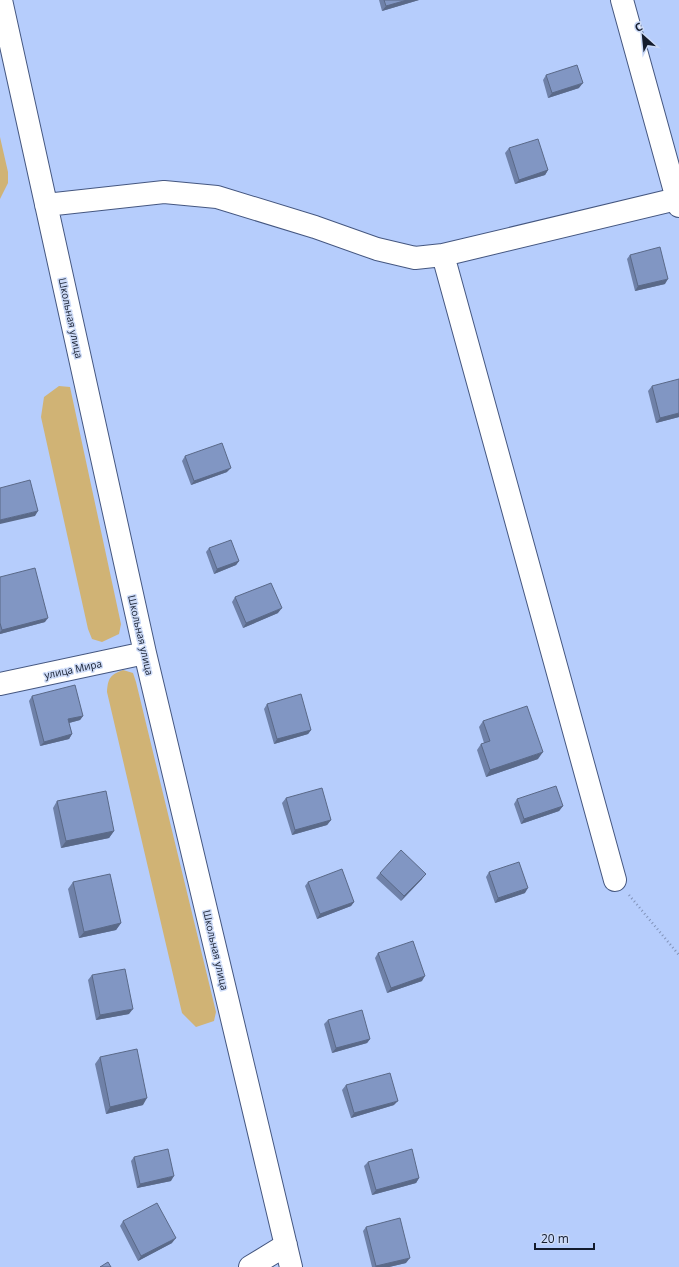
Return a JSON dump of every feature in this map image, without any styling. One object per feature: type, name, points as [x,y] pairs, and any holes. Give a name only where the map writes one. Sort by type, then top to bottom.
[{"type":"street","name":"Школьная улица","points":[[1,0],[145,654],[291,1267]]},
{"type":"street","points":[[46,205],[164,192],[217,197],[315,227],[377,249],[416,258],[443,256],[678,203],[622,0]]},
{"type":"street","points":[[443,256],[616,880]]},
{"type":"street","name":"улица Мира","points":[[0,684],[145,654]]},
{"type":"street","points":[[250,1267],[286,1245]]},
{"type":"path","points":[[616,880],[679,955]]},
{"type":"shaded area","points":[[0,137],[8,172],[8,183],[0,199]]},
{"type":"shaded area","points":[[59,386],[70,387],[121,624],[119,634],[102,642],[92,639],[88,629],[41,417],[44,397]]},
{"type":"shaded area","points":[[123,670],[133,673],[136,682],[216,1012],[214,1021],[196,1027],[182,1013],[107,692],[108,683],[112,675]]},
{"type":"building","points":[[384,0],[407,0],[386,6]]},
{"type":"building","points":[[577,65],[583,83],[552,93],[546,75]]},
{"type":"building","points":[[538,139],[548,170],[519,180],[509,148]]},
{"type":"building","points":[[660,247],[668,279],[638,286],[630,255]]},
{"type":"building","points":[[679,379],[679,413],[660,418],[652,386]]},
{"type":"building","points":[[222,443],[231,468],[194,481],[185,456]]},
{"type":"building","points":[[30,480],[38,511],[0,520],[0,488]]},
{"type":"building","points":[[231,540],[239,561],[217,569],[209,548]]},
{"type":"building","points":[[35,568],[48,618],[2,630],[0,623],[0,577]]},
{"type":"building","points":[[271,583],[282,608],[246,623],[235,597]]},
{"type":"building","points":[[75,685],[83,716],[68,719],[72,734],[44,742],[32,696]]},
{"type":"building","points":[[301,694],[311,730],[277,739],[267,704]]},
{"type":"building","points":[[527,706],[543,752],[490,770],[481,744],[490,741],[483,721]]},
{"type":"building","points":[[556,786],[563,806],[524,819],[517,799]]},
{"type":"building","points":[[322,788],[331,820],[295,830],[286,798]]},
{"type":"building","points":[[106,791],[114,831],[66,841],[57,801]]},
{"type":"building","points":[[401,850],[426,874],[404,896],[380,873]]},
{"type":"building","points":[[519,862],[528,888],[498,898],[489,872]]},
{"type":"building","points":[[342,869],[354,902],[320,914],[308,882]]},
{"type":"building","points":[[110,874],[121,923],[84,932],[73,882]]},
{"type":"building","points":[[413,941],[425,976],[391,988],[378,953]]},
{"type":"building","points":[[125,969],[133,1009],[100,1015],[92,975]]},
{"type":"building","points":[[362,1010],[370,1039],[336,1048],[328,1020]]},
{"type":"building","points":[[137,1049],[147,1098],[110,1107],[100,1057]]},
{"type":"building","points":[[390,1073],[398,1101],[354,1113],[346,1085]]},
{"type":"building","points":[[168,1149],[174,1176],[140,1184],[134,1157]]},
{"type":"building","points":[[412,1149],[419,1178],[376,1190],[368,1162]]},
{"type":"building","points":[[157,1203],[176,1238],[141,1256],[123,1221]]},
{"type":"building","points":[[400,1218],[410,1258],[376,1266],[366,1227]]},
{"type":"building","points":[[108,1262],[111,1267],[100,1267]]}]
